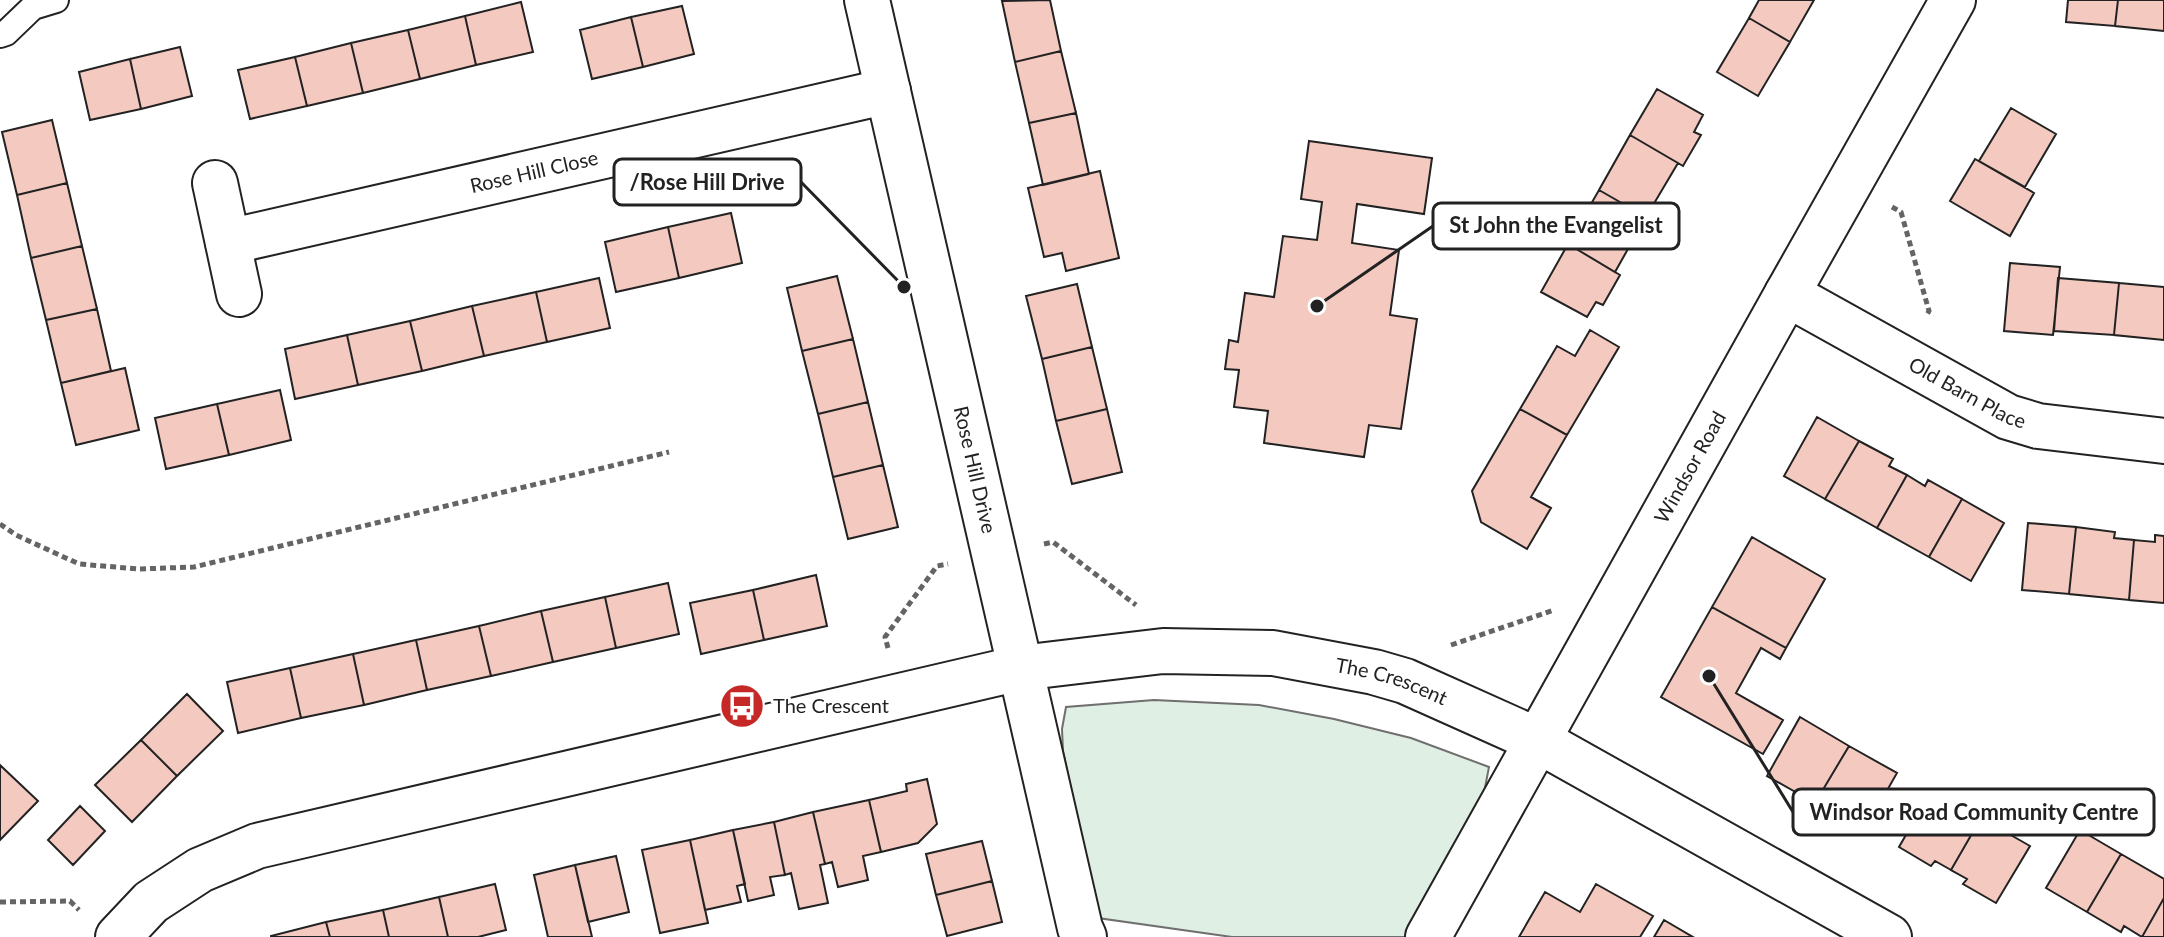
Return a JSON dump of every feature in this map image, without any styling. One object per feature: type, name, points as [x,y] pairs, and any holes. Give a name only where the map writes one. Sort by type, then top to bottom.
[{"type":"street","name":"Rose Hill Drive","points":[[867,0],[1084,937]]},
{"type":"street","name":"Windsor Road","points":[[1428,937],[1953,0]]},
{"type":"street","name":"Rose Hill Close","points":[[228,242],[888,91]]},
{"type":"street","points":[[215,183],[239,294]]},
{"type":"street","name":"Old Barn Place","points":[[1787,294],[2008,417],[2054,429],[2164,441]]},
{"type":"street","name":"The Crescent","points":[[104,928],[200,870],[257,846],[1020,668],[1163,651],[1273,653],[1405,681],[1539,741],[1889,937]]},
{"type":"lane","points":[[0,35],[33,7],[56,0]]},
{"type":"path","points":[[1850,182],[1901,212],[1929,311],[1902,357]]},
{"type":"path","points":[[0,524],[16,535],[79,564],[139,569],[194,567],[669,452]]},
{"type":"path","points":[[1423,690],[1448,646],[1553,609],[1597,635]]},
{"type":"path","points":[[0,902],[70,901],[104,928]]},
{"type":"green space","points":[[1154,700],[1259,705],[1334,719],[1411,738],[1489,767],[1483,798],[1406,937],[1232,937],[1098,918],[1063,751],[1062,729],[1066,707]]},
{"type":"building","points":[[1050,0],[1061,51],[1015,62],[1002,1]]},
{"type":"building","points":[[1759,0],[1814,0],[1790,42],[1749,18]]},
{"type":"building","points":[[2068,0],[2118,0],[2115,26],[2066,22]]},
{"type":"building","points":[[2118,0],[2164,0],[2164,31],[2115,26]]},
{"type":"building","points":[[521,2],[533,52],[476,65],[465,16]]},
{"type":"building","points":[[682,6],[694,54],[643,67],[631,17]]},
{"type":"building","points":[[465,16],[476,65],[420,79],[408,30]]},
{"type":"building","points":[[631,17],[643,67],[592,79],[580,30]]},
{"type":"building","points":[[1749,18],[1790,42],[1758,96],[1717,72]]},
{"type":"building","points":[[408,30],[420,79],[363,93],[351,43]]},
{"type":"building","points":[[351,43],[363,93],[307,106],[295,57]]},
{"type":"building","points":[[180,47],[192,96],[141,109],[130,59]]},
{"type":"building","points":[[1061,51],[1076,113],[1029,123],[1015,62]]},
{"type":"building","points":[[295,57],[307,106],[250,119],[238,70]]},
{"type":"building","points":[[130,59],[141,109],[90,120],[79,72]]},
{"type":"building","points":[[1657,89],[1703,115],[1694,132],[1701,135],[1683,166],[1630,135]]},
{"type":"building","points":[[2011,108],[2056,134],[2025,187],[1979,161]]},
{"type":"building","points":[[1076,113],[1089,174],[1043,185],[1029,123]]},
{"type":"building","points":[[52,120],[67,183],[17,195],[2,132]]},
{"type":"building","points":[[1630,135],[1678,163],[1646,217],[1599,190]]},
{"type":"building","points":[[1309,141],[1432,158],[1424,214],[1357,204],[1352,243],[1399,250],[1390,315],[1417,319],[1401,429],[1369,425],[1364,457],[1264,443],[1268,411],[1234,407],[1239,370],[1225,369],[1229,340],[1238,342],[1245,293],[1274,297],[1283,236],[1317,240],[1322,202],[1301,199]]},
{"type":"building","points":[[1975,159],[2034,193],[2010,236],[1950,201]]},
{"type":"building","points":[[1100,171],[1119,258],[1066,271],[1062,253],[1044,257],[1028,188]]},
{"type":"building","points":[[67,183],[82,246],[31,258],[17,195]]},
{"type":"building","points":[[1599,190],[1646,217],[1615,272],[1568,244]]},
{"type":"building","points":[[731,213],[742,263],[679,278],[668,227]]},
{"type":"building","points":[[668,227],[679,278],[616,292],[605,242]]},
{"type":"building","points":[[1568,244],[1620,275],[1603,305],[1596,302],[1587,317],[1541,292]]},
{"type":"building","points":[[82,246],[97,309],[46,320],[31,258]]},
{"type":"building","points":[[2010,263],[2060,267],[2053,335],[2004,331]]},
{"type":"building","points":[[837,276],[853,339],[802,351],[787,288]]},
{"type":"building","points":[[599,278],[610,328],[547,342],[536,292]]},
{"type":"building","points":[[2058,278],[2119,283],[2114,335],[2054,331]]},
{"type":"building","points":[[2119,283],[2164,287],[2164,340],[2114,335]]},
{"type":"building","points":[[1077,284],[1092,347],[1042,359],[1026,296]]},
{"type":"building","points":[[536,292],[547,342],[484,356],[472,306]]},
{"type":"building","points":[[472,306],[484,356],[422,371],[410,321]]},
{"type":"building","points":[[97,309],[111,371],[61,383],[46,320]]},
{"type":"building","points":[[410,321],[422,371],[358,385],[347,335]]},
{"type":"building","points":[[1590,330],[1619,347],[1567,435],[1520,409],[1557,346],[1575,356]]},
{"type":"building","points":[[347,335],[358,385],[295,399],[285,349]]},
{"type":"building","points":[[853,339],[868,402],[818,414],[802,351]]},
{"type":"building","points":[[1092,347],[1107,409],[1056,421],[1042,359]]},
{"type":"building","points":[[125,368],[139,430],[76,445],[61,383]]},
{"type":"building","points":[[280,390],[291,440],[229,455],[217,404]]},
{"type":"building","points":[[868,402],[883,465],[833,477],[818,414]]},
{"type":"building","points":[[217,404],[229,455],[166,469],[155,418]]},
{"type":"building","points":[[1107,409],[1122,472],[1072,484],[1056,421]]},
{"type":"building","points":[[1520,409],[1567,435],[1531,497],[1551,508],[1527,549],[1481,522],[1472,491]]},
{"type":"building","points":[[1817,417],[1859,441],[1825,499],[1784,476]]},
{"type":"building","points":[[1859,441],[1893,459],[1889,466],[1907,475],[1877,528],[1825,499]]},
{"type":"building","points":[[883,465],[898,527],[848,539],[833,477]]},
{"type":"building","points":[[1907,475],[1925,486],[1928,480],[1962,499],[1929,557],[1877,528]]},
{"type":"building","points":[[1962,499],[2004,523],[1971,581],[1929,557]]},
{"type":"building","points":[[2028,523],[2076,527],[2069,594],[2022,590]]},
{"type":"building","points":[[2076,527],[2115,532],[2114,538],[2134,540],[2129,600],[2069,594]]},
{"type":"building","points":[[2155,535],[2164,536],[2164,603],[2129,600],[2134,540],[2155,542]]},
{"type":"building","points":[[1752,537],[1825,579],[1786,648],[1712,607]]},
{"type":"building","points":[[816,575],[827,626],[764,640],[753,590]]},
{"type":"building","points":[[668,583],[679,634],[616,648],[605,597]]},
{"type":"building","points":[[753,590],[764,640],[701,654],[690,603]]},
{"type":"building","points":[[605,597],[616,648],[553,662],[541,611]]},
{"type":"building","points":[[1712,607],[1786,648],[1780,659],[1761,648],[1736,693],[1783,720],[1763,754],[1661,697]]},
{"type":"building","points":[[541,611],[553,662],[491,676],[479,626]]},
{"type":"building","points":[[479,626],[491,676],[427,690],[416,640]]},
{"type":"building","points":[[416,640],[427,690],[364,705],[353,654]]},
{"type":"building","points":[[353,654],[364,705],[301,718],[290,668]]},
{"type":"building","points":[[290,668],[301,718],[238,733],[227,682]]},
{"type":"building","points":[[187,694],[223,731],[177,776],[141,740]]},
{"type":"building","points":[[1800,717],[1849,746],[1818,798],[1803,789],[1799,794],[1767,776]]},
{"type":"building","points":[[141,740],[177,776],[132,822],[95,785]]},
{"type":"building","points":[[1849,746],[1897,773],[1864,831],[1831,812],[1835,807],[1818,798]]},
{"type":"building","points":[[0,765],[38,801],[0,840]]},
{"type":"building","points":[[927,779],[937,824],[918,843],[881,852],[869,800],[907,791],[906,784]]},
{"type":"building","points":[[1932,790],[1981,818],[1951,870],[1935,861],[1931,866],[1899,847]]},
{"type":"building","points":[[869,800],[881,852],[863,856],[868,880],[838,887],[832,862],[825,864],[813,812]]},
{"type":"building","points":[[80,806],[105,831],[73,865],[48,840]]},
{"type":"building","points":[[813,812],[825,864],[820,865],[828,903],[799,909],[791,873],[785,875],[774,822]]},
{"type":"building","points":[[1981,818],[2030,846],[1996,903],[1963,884],[1967,879],[1951,870]]},
{"type":"building","points":[[774,822],[785,875],[770,877],[774,895],[748,901],[733,830]]},
{"type":"building","points":[[733,830],[745,884],[737,886],[741,902],[705,910],[690,840]]},
{"type":"building","points":[[2080,830],[2121,854],[2087,912],[2046,888]]},
{"type":"building","points":[[690,840],[708,923],[660,933],[642,850]]},
{"type":"building","points":[[982,841],[992,881],[936,895],[926,854]]},
{"type":"building","points":[[2121,854],[2164,879],[2164,898],[2142,937],[2124,926],[2121,932],[2087,912]]},
{"type":"building","points":[[616,856],[629,912],[588,922],[575,865]]},
{"type":"building","points":[[575,865],[592,937],[548,937],[534,875]]},
{"type":"building","points":[[992,881],[1002,922],[947,936],[936,895]]},
{"type":"building","points":[[495,884],[506,930],[478,937],[448,937],[439,897]]},
{"type":"building","points":[[1596,884],[1653,916],[1640,937],[1519,937],[1545,892],[1580,912]]},
{"type":"building","points":[[439,897],[448,937],[389,937],[383,910]]},
{"type":"building","points":[[2164,898],[2164,937],[2142,937]]},
{"type":"building","points":[[383,910],[389,937],[330,937],[326,922]]},
{"type":"building","points":[[1664,920],[1693,937],[1654,937]]},
{"type":"building","points":[[326,922],[330,937],[271,937],[271,936]]},
{"type":"place","name":"/Rose Hill Drive","points":[[904,287]]},
{"type":"place","name":"St John the Evangelist","points":[[1317,306]]},
{"type":"place","name":"Windsor Road Community Centre","points":[[1709,676]]},
{"type":"place","name":"The Crescent","points":[[742,706]]}]
